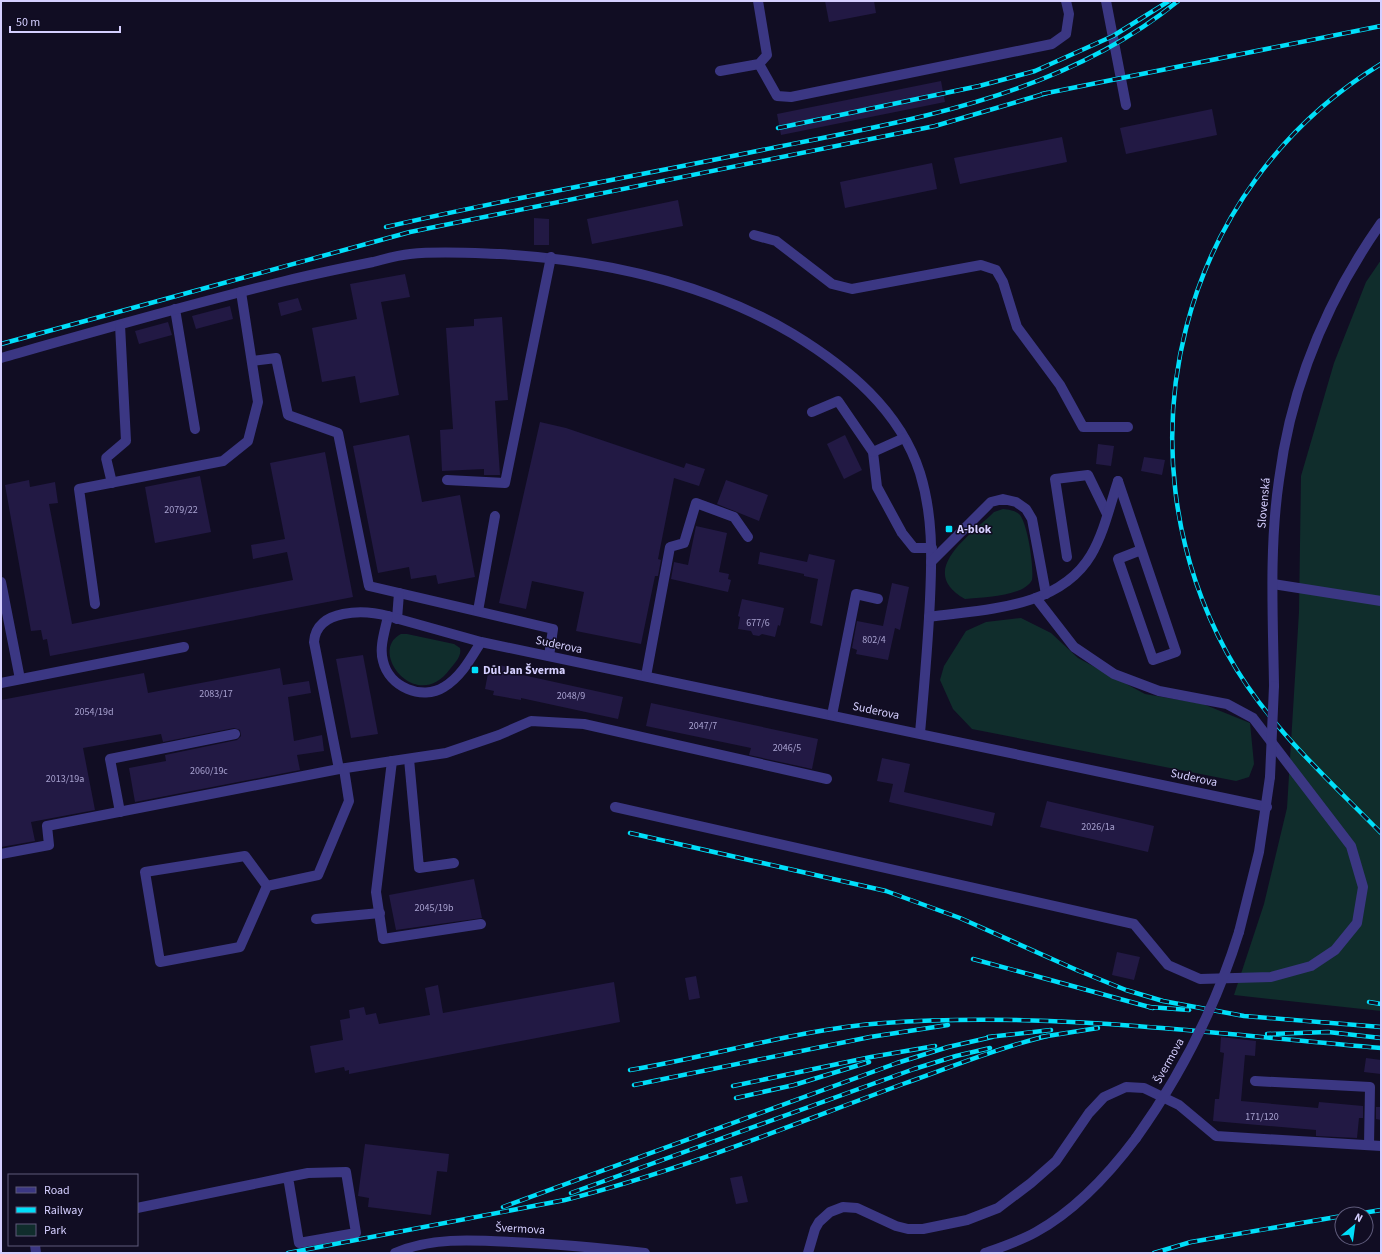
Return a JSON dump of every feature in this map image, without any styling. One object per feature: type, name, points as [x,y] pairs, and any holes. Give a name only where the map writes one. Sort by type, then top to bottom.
[{"type":"street","points":[[720,71],[759,64],[767,55],[758,1]]},
{"type":"street","points":[[759,64],[777,96],[791,97],[1052,44],[1066,34],[1069,14],[1066,1]]},
{"type":"street","points":[[1106,1],[1126,105]]},
{"type":"street","name":"Slovenská","points":[[1267,806],[1270,777],[1274,686],[1274,531],[1278,481],[1291,413],[1308,361],[1328,312],[1353,266],[1381,224]]},
{"type":"street","points":[[754,235],[776,241],[832,284],[852,289],[981,265],[996,270],[1003,282],[1017,327],[1060,386],[1083,427],[1128,427]]},
{"type":"street","points":[[1,358],[241,292],[324,271],[410,254],[476,253],[551,257],[597,264],[670,282],[769,320],[811,345],[838,365],[872,394],[891,417],[904,438],[918,468],[926,496],[932,548],[929,617],[920,733]]},
{"type":"street","points":[[447,480],[505,483],[551,257]]},
{"type":"street","points":[[95,604],[79,489],[222,461],[248,441],[258,402],[241,292]]},
{"type":"street","points":[[175,309],[195,429]]},
{"type":"street","points":[[112,483],[106,458],[126,440],[120,325]]},
{"type":"street","points":[[252,362],[276,358],[288,415],[338,433],[369,586],[553,629],[548,656]]},
{"type":"street","points":[[812,412],[838,401],[873,452],[877,487],[902,533],[914,548],[932,548]]},
{"type":"street","points":[[873,452],[904,438]]},
{"type":"street","points":[[1067,556],[1055,479],[1088,475],[1108,514]]},
{"type":"street","points":[[929,617],[1017,603],[1046,594],[1062,585],[1085,565],[1092,554],[1108,514],[1118,481],[1176,652],[1153,660],[1118,559],[1141,550]]},
{"type":"street","points":[[931,562],[985,506],[997,499],[1011,500],[1026,509],[1032,519],[1046,594]]},
{"type":"street","points":[[646,676],[670,547],[684,543],[696,503],[734,517],[748,537]]},
{"type":"street","points":[[478,611],[495,516]]},
{"type":"street","points":[[1,582],[20,679]]},
{"type":"street","points":[[1273,584],[1381,601]]},
{"type":"street","points":[[399,593],[393,617],[382,645],[383,661],[391,676],[401,685],[413,691],[431,693],[446,686],[467,664],[481,642]]},
{"type":"street","points":[[832,715],[856,594],[878,598]]},
{"type":"street","points":[[615,807],[1134,924],[1168,965],[1200,979],[1271,977],[1311,966],[1335,950],[1358,923],[1363,887],[1351,846],[1253,718],[1227,704],[1159,691],[1114,674],[1074,647],[1036,598]]},
{"type":"street","name":"Suderova","points":[[342,769],[314,642],[314,635],[317,629],[328,619],[337,615],[370,612],[481,642],[1267,806]]},
{"type":"street","points":[[1,683],[184,647]]},
{"type":"street","points":[[1,854],[49,845],[47,826],[342,769],[446,753],[499,735],[531,721],[584,724],[827,779]]},
{"type":"street","points":[[120,812],[110,759],[235,734]]},
{"type":"street","points":[[409,759],[419,868],[454,863]]},
{"type":"street","points":[[392,761],[376,892],[383,939],[480,924]]},
{"type":"street","points":[[267,886],[318,875],[349,801],[342,769]]},
{"type":"street","name":"Švermova","points":[[985,1253],[1036,1232],[1066,1211],[1094,1188],[1136,1138],[1171,1084],[1206,1019],[1221,985],[1239,932],[1259,852],[1267,806]]},
{"type":"street","points":[[245,856],[267,886],[240,947],[160,962],[145,872],[245,856]]},
{"type":"street","points":[[316,919],[380,913]]},
{"type":"street","points":[[1255,1081],[1370,1087],[1369,1145]]},
{"type":"street","points":[[808,1253],[814,1228],[830,1212],[843,1206],[858,1208],[896,1226],[908,1229],[923,1229],[967,1220],[998,1208],[1031,1183],[1056,1161],[1089,1113],[1104,1097],[1126,1087],[1144,1088],[1179,1105],[1216,1136],[1381,1146]]},
{"type":"street","points":[[138,1208],[288,1177],[308,1173],[346,1172],[356,1234],[299,1243],[288,1177]]},
{"type":"street","name":"Švermova","points":[[395,1253],[434,1243],[470,1240],[556,1244],[645,1253]]},
{"type":"green space","points":[[1381,260],[1381,1011],[1234,995],[1264,904],[1287,808],[1299,612],[1301,476],[1334,363],[1366,282]]},
{"type":"green space","points":[[1003,509],[1016,512],[1023,520],[1030,547],[1032,580],[1027,586],[1012,593],[992,597],[965,599],[951,588],[945,577],[946,565],[952,554],[973,531],[994,512]]},
{"type":"green space","points":[[1021,618],[1051,633],[1078,658],[1145,694],[1203,704],[1250,723],[1254,764],[1249,777],[1236,781],[972,729],[953,709],[940,680],[944,666],[966,631],[986,622]]},
{"type":"green space","points":[[401,634],[454,644],[460,648],[459,657],[450,669],[437,681],[424,685],[411,683],[400,675],[393,665],[390,653],[392,642]]},
{"type":"building","points":[[825,1],[874,1],[876,13],[829,22]]},
{"type":"building","points":[[941,81],[945,102],[781,135],[777,114]]},
{"type":"building","points":[[1212,109],[1217,135],[1126,154],[1120,128]]},
{"type":"building","points":[[1062,137],[1067,162],[960,184],[954,158]]},
{"type":"building","points":[[932,163],[937,189],[845,208],[840,182]]},
{"type":"building","points":[[678,200],[683,226],[592,244],[587,219]]},
{"type":"building","points":[[534,218],[549,219],[549,245],[534,245]]},
{"type":"building","points":[[405,274],[410,297],[381,302],[399,395],[360,403],[355,376],[322,382],[312,328],[357,319],[350,284]]},
{"type":"building","points":[[298,298],[302,310],[281,316],[278,303]]},
{"type":"building","points":[[230,306],[233,319],[196,329],[192,316]]},
{"type":"building","points":[[502,317],[508,400],[495,401],[500,475],[484,475],[484,469],[442,471],[440,430],[453,429],[446,328],[474,326],[474,319]]},
{"type":"building","points":[[168,322],[172,335],[139,344],[135,331]]},
{"type":"building","points":[[540,422],[566,428],[684,468],[686,463],[705,469],[699,486],[674,478],[658,559],[661,560],[658,576],[655,576],[641,644],[576,631],[584,592],[532,581],[526,609],[499,603]]},
{"type":"building","points":[[409,435],[422,502],[460,495],[475,577],[438,584],[436,575],[411,579],[409,567],[378,573],[353,446]]},
{"type":"building","points":[[845,435],[862,470],[844,479],[827,444]]},
{"type":"building","points":[[1098,444],[1114,446],[1111,466],[1096,464]]},
{"type":"building","points":[[325,452],[353,597],[50,656],[47,639],[43,640],[41,630],[31,631],[5,485],[29,480],[30,487],[55,482],[58,503],[49,504],[72,624],[293,580],[287,552],[253,559],[251,545],[285,539],[270,463]]},
{"type":"building","points":[[1144,457],[1165,460],[1162,475],[1141,471]]},
{"type":"building","points":[[200,476],[211,532],[155,543],[145,487]]},
{"type":"building","points":[[726,480],[768,495],[759,521],[717,504]]},
{"type":"building","points":[[696,526],[727,533],[719,572],[729,574],[728,579],[731,580],[728,592],[671,579],[674,562],[688,565]]},
{"type":"building","points":[[760,552],[807,562],[809,554],[835,560],[822,626],[810,623],[818,579],[804,576],[804,574],[758,564]]},
{"type":"building","points":[[892,583],[909,587],[900,630],[895,628],[888,660],[856,654],[857,650],[852,648],[857,621],[883,626]]},
{"type":"building","points":[[742,599],[784,608],[780,626],[778,625],[775,637],[762,634],[759,636],[753,635],[751,631],[738,629],[740,617],[738,616]]},
{"type":"building","points":[[363,655],[378,734],[351,738],[336,659]]},
{"type":"building","points":[[500,665],[519,670],[518,674],[623,697],[618,719],[521,698],[521,700],[493,695],[494,691],[485,689],[489,668],[499,670]]},
{"type":"building","points":[[280,668],[283,685],[309,681],[311,693],[288,697],[294,741],[322,735],[324,751],[297,755],[300,770],[135,802],[129,768],[166,761],[165,755],[237,740],[241,736],[240,730],[234,728],[163,742],[161,734],[83,748],[95,810],[31,822],[35,841],[1,847],[1,700],[144,673],[148,693]]},
{"type":"building","points":[[651,703],[818,739],[812,769],[749,755],[751,748],[646,726]]},
{"type":"building","points":[[882,758],[910,764],[904,792],[995,813],[992,826],[889,802],[893,784],[877,781]]},
{"type":"building","points":[[1047,801],[1154,826],[1148,852],[1040,827]]},
{"type":"building","points":[[474,879],[482,918],[396,930],[389,895]]},
{"type":"building","points":[[1117,952],[1140,957],[1134,980],[1112,975]]},
{"type":"building","points":[[696,976],[700,998],[689,1000],[685,978]]},
{"type":"building","points":[[614,982],[620,1022],[349,1074],[349,1070],[345,1071],[344,1067],[315,1073],[310,1046],[343,1040],[340,1020],[350,1018],[349,1010],[364,1007],[366,1015],[376,1013],[379,1024],[430,1015],[425,988],[438,985],[443,1013]]},
{"type":"building","points":[[1221,1037],[1256,1041],[1255,1056],[1245,1055],[1241,1101],[1318,1108],[1319,1102],[1363,1106],[1363,1118],[1359,1118],[1357,1138],[1316,1136],[1316,1130],[1213,1121],[1215,1099],[1219,1099],[1224,1053],[1220,1052]]},
{"type":"building","points":[[1366,1058],[1381,1060],[1381,1074],[1364,1072]]},
{"type":"building","points":[[1376,1107],[1381,1107],[1381,1120],[1376,1119]]},
{"type":"building","points":[[365,1144],[449,1154],[447,1172],[437,1171],[431,1215],[368,1207],[369,1198],[358,1196]]},
{"type":"building","points":[[742,1176],[748,1202],[736,1204],[730,1178]]},
{"type":"railway","points":[[778,128],[979,86],[1035,71],[1113,36],[1169,1]]},
{"type":"railway","points":[[386,227],[433,216],[871,128],[980,101],[1033,83],[1084,61],[1132,34],[1178,1]]},
{"type":"railway","points":[[1042,94],[1381,26]]},
{"type":"railway","points":[[1381,64],[1312,116],[1256,179],[1214,250],[1186,327],[1173,409],[1175,491],[1193,574],[1227,653],[1242,679],[1278,726],[1318,770],[1381,833]]},
{"type":"railway","points":[[1,344],[410,232],[935,126],[1047,93]]},
{"type":"railway","points":[[630,833],[886,891],[960,918],[1079,971],[1126,990],[1163,1001],[1244,1016],[1381,1027]]},
{"type":"railway","points":[[973,959],[1153,1008]]},
{"type":"railway","points":[[1369,1002],[1381,1004]]},
{"type":"railway","points":[[1149,1007],[1189,1010]]},
{"type":"railway","points":[[630,1070],[820,1031],[884,1023],[946,1020],[1071,1022],[1195,1031],[1381,1048]]},
{"type":"railway","points":[[634,1085],[870,1037],[948,1025]]},
{"type":"railway","points":[[1041,1037],[1098,1028]]},
{"type":"railway","points":[[988,1037],[1051,1030]]},
{"type":"railway","points":[[1267,1034],[1328,1032],[1381,1038]]},
{"type":"railway","points":[[288,1253],[565,1200],[608,1188],[693,1161],[975,1058],[1047,1036]]},
{"type":"railway","points":[[503,1207],[897,1063],[948,1047],[992,1037]]},
{"type":"railway","points":[[733,1086],[871,1057],[935,1046]]},
{"type":"railway","points":[[571,1193],[914,1069],[956,1056],[990,1048]]},
{"type":"railway","points":[[736,1098],[794,1085],[869,1062]]},
{"type":"railway","points":[[1374,1211],[1381,1210]]},
{"type":"railway","points":[[1154,1253],[1191,1242],[1334,1217]]},
{"type":"place","name":"A-blok","points":[[949,529]]},
{"type":"place","name":"Důl Jan Šverma","points":[[475,670]]}]
